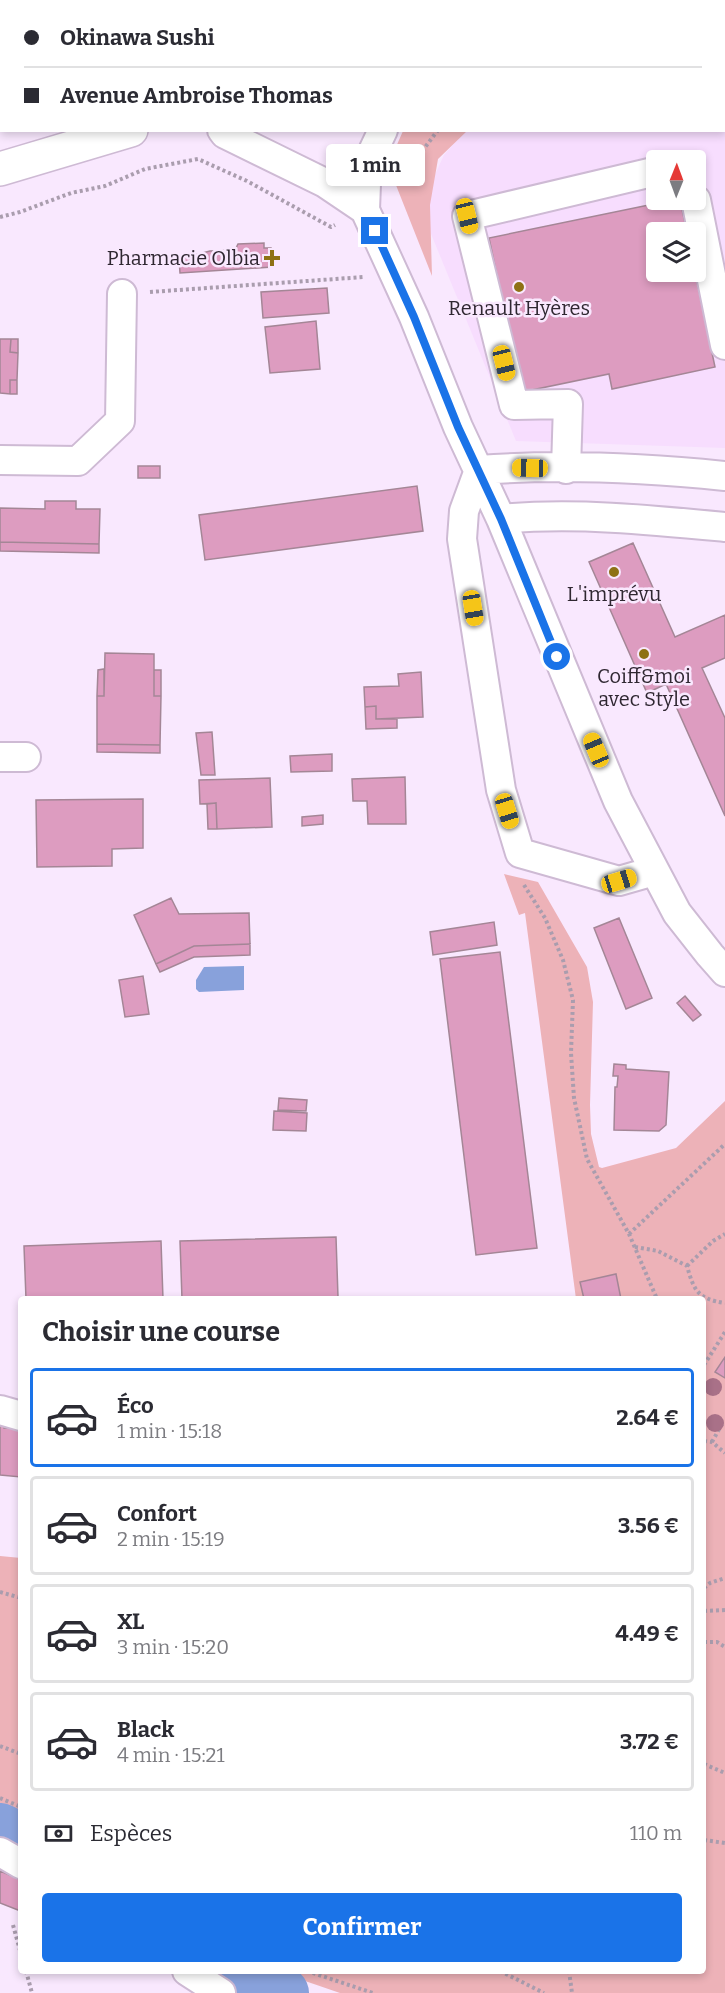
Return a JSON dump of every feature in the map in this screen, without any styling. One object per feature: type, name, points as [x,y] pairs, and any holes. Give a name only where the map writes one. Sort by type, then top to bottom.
[{"type":"highway","points":[[0,169],[125,132]]},
{"type":"street","points":[[224,132],[325,183],[365,210]]},
{"type":"street","points":[[382,132],[374,149],[366,184],[365,210],[414,317],[458,427],[501,519],[618,801],[677,913],[725,972]]},
{"type":"street","points":[[566,469],[568,404],[514,405],[467,216],[646,174]]},
{"type":"street","points":[[698,210],[725,345]]},
{"type":"street","points":[[0,460],[78,461],[120,421],[122,294]]},
{"type":"street","points":[[479,470],[511,468],[670,471],[725,476]]},
{"type":"street","points":[[479,470],[464,511],[462,540],[501,790],[520,853],[619,881],[654,871]]},
{"type":"street","points":[[501,519],[530,516],[636,519],[725,527]]},
{"type":"street","points":[[0,1410],[18,1415]]},
{"type":"street","points":[[0,1852],[18,1862]]},
{"type":"street","points":[[192,1974],[221,1993]]},
{"type":"path","points":[[402,178],[436,132]]},
{"type":"path","points":[[0,217],[71,193],[105,186],[145,170],[198,159],[247,181],[331,227]]},
{"type":"path","points":[[122,294],[395,275]]},
{"type":"path","points":[[520,853],[519,878],[545,918],[563,960],[573,1000],[571,1053],[574,1098],[587,1159],[629,1234],[656,1296]]},
{"type":"path","points":[[629,1234],[725,1144]]},
{"type":"path","points":[[687,1266],[713,1241],[725,1234]]},
{"type":"path","points":[[635,1247],[658,1251],[687,1266],[693,1288],[702,1296]]},
{"type":"path","points":[[706,1299],[725,1303]]},
{"type":"path","points":[[706,1362],[724,1335]]},
{"type":"path","points":[[712,1442],[722,1424],[725,1425]]},
{"type":"path","points":[[706,1441],[712,1442],[725,1453]]},
{"type":"path","points":[[706,1586],[710,1582],[725,1578]]},
{"type":"path","points":[[0,1592],[18,1597]]},
{"type":"path","points":[[706,1611],[725,1610]]},
{"type":"path","points":[[706,1642],[717,1642],[725,1647]]},
{"type":"path","points":[[0,1746],[18,1753]]},
{"type":"path","points":[[706,1765],[725,1773]]},
{"type":"path","points":[[0,1798],[18,1806]]},
{"type":"path","points":[[706,1840],[725,1843]]},
{"type":"path","points":[[13,1925],[18,1943]]},
{"type":"path","points":[[27,1974],[32,1993]]},
{"type":"path","points":[[316,1974],[373,1993]]},
{"type":"path","points":[[506,1974],[544,1993]]},
{"type":"path","points":[[569,1974],[572,1993]]},
{"type":"shaded area","points":[[403,132],[466,132],[438,159],[430,205],[432,276],[388,165]]},
{"type":"shaded area","points":[[464,132],[725,132],[725,448],[516,441],[420,207],[444,155]]},
{"type":"shaded area","points":[[504,874],[538,882],[587,967],[593,1002],[591,1134],[599,1167],[676,1148],[725,1101],[725,1993],[340,1993],[285,1974],[706,1974],[706,1296],[576,1296],[525,913],[519,915]]},
{"type":"shaded area","points":[[0,1556],[18,1558],[18,1814],[0,1806]]},
{"type":"water","points":[[244,966],[244,990],[199,992],[196,989],[196,980],[204,967]]},
{"type":"building","points":[[646,206],[646,210],[682,210],[685,222],[646,222],[646,282],[697,282],[715,367],[612,389],[609,374],[522,392],[489,238]]},
{"type":"building","points":[[264,243],[264,248],[271,248],[272,267],[180,273],[179,259],[210,251],[235,250],[238,244]]},
{"type":"building","points":[[327,288],[329,313],[263,318],[261,292]]},
{"type":"building","points":[[316,321],[320,369],[270,373],[265,327]]},
{"type":"building","points":[[0,339],[11,339],[10,352],[18,353],[17,380],[10,380],[10,394],[0,393]]},
{"type":"building","points":[[11,339],[18,339],[18,353],[10,352]]},
{"type":"building","points":[[10,380],[17,380],[17,394],[10,394]]},
{"type":"building","points":[[138,466],[160,466],[160,478],[138,478]]},
{"type":"building","points":[[417,486],[423,531],[205,560],[199,515]]},
{"type":"building","points":[[45,501],[76,501],[76,509],[100,509],[99,544],[0,542],[0,508],[45,509]]},
{"type":"building","points":[[0,542],[99,544],[99,553],[0,551]]},
{"type":"building","points":[[633,543],[675,637],[725,615],[725,658],[702,668],[725,718],[725,816],[666,684],[647,693],[589,562]]},
{"type":"building","points":[[105,653],[154,654],[154,696],[161,696],[160,745],[97,744],[97,696],[104,696]]},
{"type":"building","points":[[104,669],[104,696],[97,696],[98,670]]},
{"type":"building","points":[[154,670],[161,670],[161,696],[154,696]]},
{"type":"building","points":[[421,672],[423,717],[376,719],[376,706],[365,707],[364,687],[399,686],[398,674]]},
{"type":"building","points":[[376,706],[376,719],[397,719],[397,728],[366,729],[365,707]]},
{"type":"building","points":[[212,732],[215,775],[201,775],[196,733]]},
{"type":"building","points":[[97,744],[160,745],[160,753],[97,752]]},
{"type":"building","points":[[332,754],[332,771],[291,772],[290,756]]},
{"type":"building","points":[[405,777],[406,824],[368,824],[367,801],[353,801],[352,779]]},
{"type":"building","points":[[270,778],[272,827],[217,829],[216,803],[200,804],[199,780]]},
{"type":"building","points":[[143,799],[143,848],[112,849],[112,866],[37,867],[36,800]]},
{"type":"building","points":[[216,803],[217,829],[208,829],[207,804]]},
{"type":"building","points":[[323,815],[323,824],[302,826],[302,817]]},
{"type":"building","points":[[171,898],[179,914],[249,913],[250,944],[194,946],[156,964],[134,915]]},
{"type":"building","points":[[619,918],[652,998],[626,1009],[594,928]]},
{"type":"building","points":[[494,922],[497,945],[433,955],[430,932]]},
{"type":"building","points":[[250,944],[250,955],[194,957],[160,972],[156,964],[194,946]]},
{"type":"building","points":[[500,952],[537,1248],[476,1255],[440,959]]},
{"type":"building","points":[[143,976],[149,1014],[125,1017],[119,980]]},
{"type":"building","points":[[685,996],[701,1015],[693,1021],[677,1003]]},
{"type":"building","points":[[614,1064],[626,1065],[626,1069],[669,1072],[666,1125],[659,1131],[614,1130],[615,1087],[617,1087],[618,1076],[613,1076]]},
{"type":"building","points":[[279,1098],[307,1100],[306,1111],[278,1110]]},
{"type":"building","points":[[274,1111],[307,1113],[306,1131],[273,1130]]},
{"type":"building","points":[[336,1237],[338,1296],[182,1296],[180,1241]]},
{"type":"building","points":[[161,1241],[163,1296],[26,1296],[24,1246]]},
{"type":"building","points":[[616,1274],[620,1296],[583,1296],[580,1282]]},
{"type":"building","points":[[725,1357],[725,1378],[715,1372]]},
{"type":"building","points":[[0,1420],[5,1421],[4,1428],[18,1429],[18,1477],[0,1475]]},
{"type":"building","points":[[0,1871],[18,1879],[18,1910],[0,1903]]},
{"type":"waterway","points":[[0,1829],[18,1838]]},
{"type":"waterway","points":[[241,1974],[283,1993]]},
{"type":"place","name":"Pharmacie Olbia","points":[[272,258]]},
{"type":"place","name":"Renault Hyères","points":[[519,287]]},
{"type":"place","name":"L'imprévu","points":[[614,572]]},
{"type":"place","name":"Coiff&moi avec Style","points":[[644,654]]},
{"type":"route","points":[[375,231],[414,317],[458,427],[501,519],[557,657]]}]
